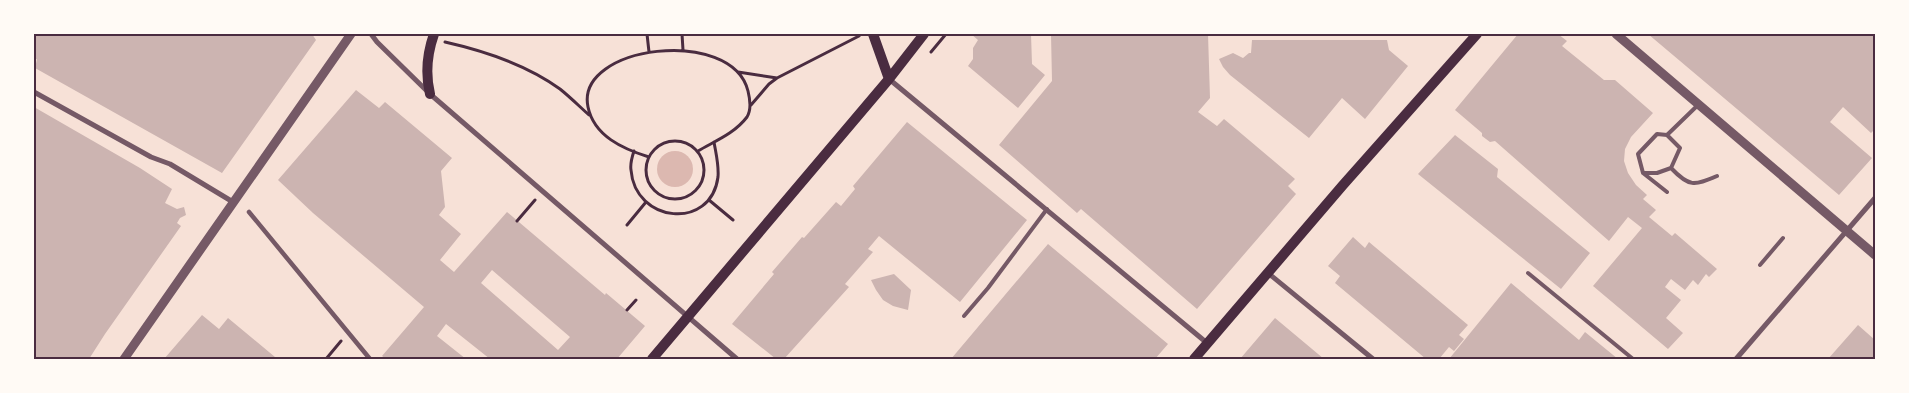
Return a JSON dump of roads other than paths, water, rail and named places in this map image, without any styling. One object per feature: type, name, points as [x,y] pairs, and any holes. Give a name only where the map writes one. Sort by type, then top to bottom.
[{"type":"main road","points":[[430,94],[427,82],[427,62],[434,34]]},
{"type":"main road","points":[[873,34],[889,79]]},
{"type":"main road","points":[[652,359],[889,79],[924,34]]},
{"type":"main road","points":[[1194,359],[1267,272],[1478,34]]},
{"type":"street","points":[[124,359],[351,34]]},
{"type":"street","points":[[371,34],[430,94],[736,359]]},
{"type":"street","points":[[1616,34],[1875,255]]},
{"type":"street","points":[[889,79],[1048,209],[1207,343]]},
{"type":"street","points":[[34,92],[151,157],[170,164],[233,202]]},
{"type":"street","points":[[1736,359],[1875,198]]},
{"type":"street","points":[[249,212],[370,359]]},
{"type":"street","points":[[1267,272],[1372,359]]},
{"type":"lane","points":[[1667,135],[1699,104]]},
{"type":"lane","points":[[1643,173],[1657,173],[1671,168],[1680,148],[1667,135],[1657,134],[1638,154],[1643,173],[1667,192]]},
{"type":"lane","points":[[1671,168],[1683,181],[1700,184],[1717,176]]},
{"type":"lane","points":[[964,316],[1048,209]]},
{"type":"lane","points":[[1760,265],[1784,238]]},
{"type":"lane","points":[[1528,273],[1633,359]]}]
